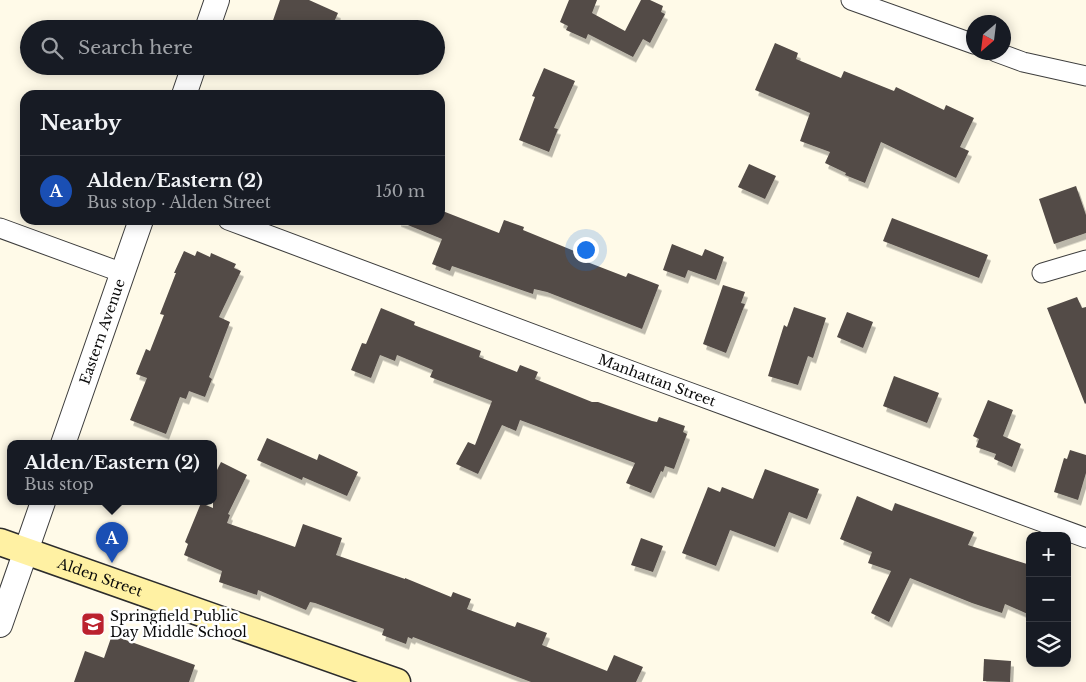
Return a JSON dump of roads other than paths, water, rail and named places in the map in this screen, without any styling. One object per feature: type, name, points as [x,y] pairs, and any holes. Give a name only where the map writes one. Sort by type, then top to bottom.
[{"type":"main road","name":"Alden Street","points":[[0,542],[398,682]]},
{"type":"street","points":[[210,20],[217,0]]},
{"type":"street","points":[[852,0],[966,41]]},
{"type":"street","points":[[1011,58],[1086,76]]},
{"type":"street","points":[[186,90],[191,75]]},
{"type":"street","name":"Eastern Avenue","points":[[64,440],[139,225]]},
{"type":"street","name":"Manhattan Street","points":[[241,225],[1086,538]]},
{"type":"street","points":[[0,228],[123,272]]},
{"type":"street","points":[[1042,273],[1086,260]]},
{"type":"street","points":[[0,625],[42,505]]},
{"type":"place","name":"Alden/Eastern (2)","points":[[112,563]]},
{"type":"place","name":"Springfield Public Day Middle School","points":[[93,624]]}]
